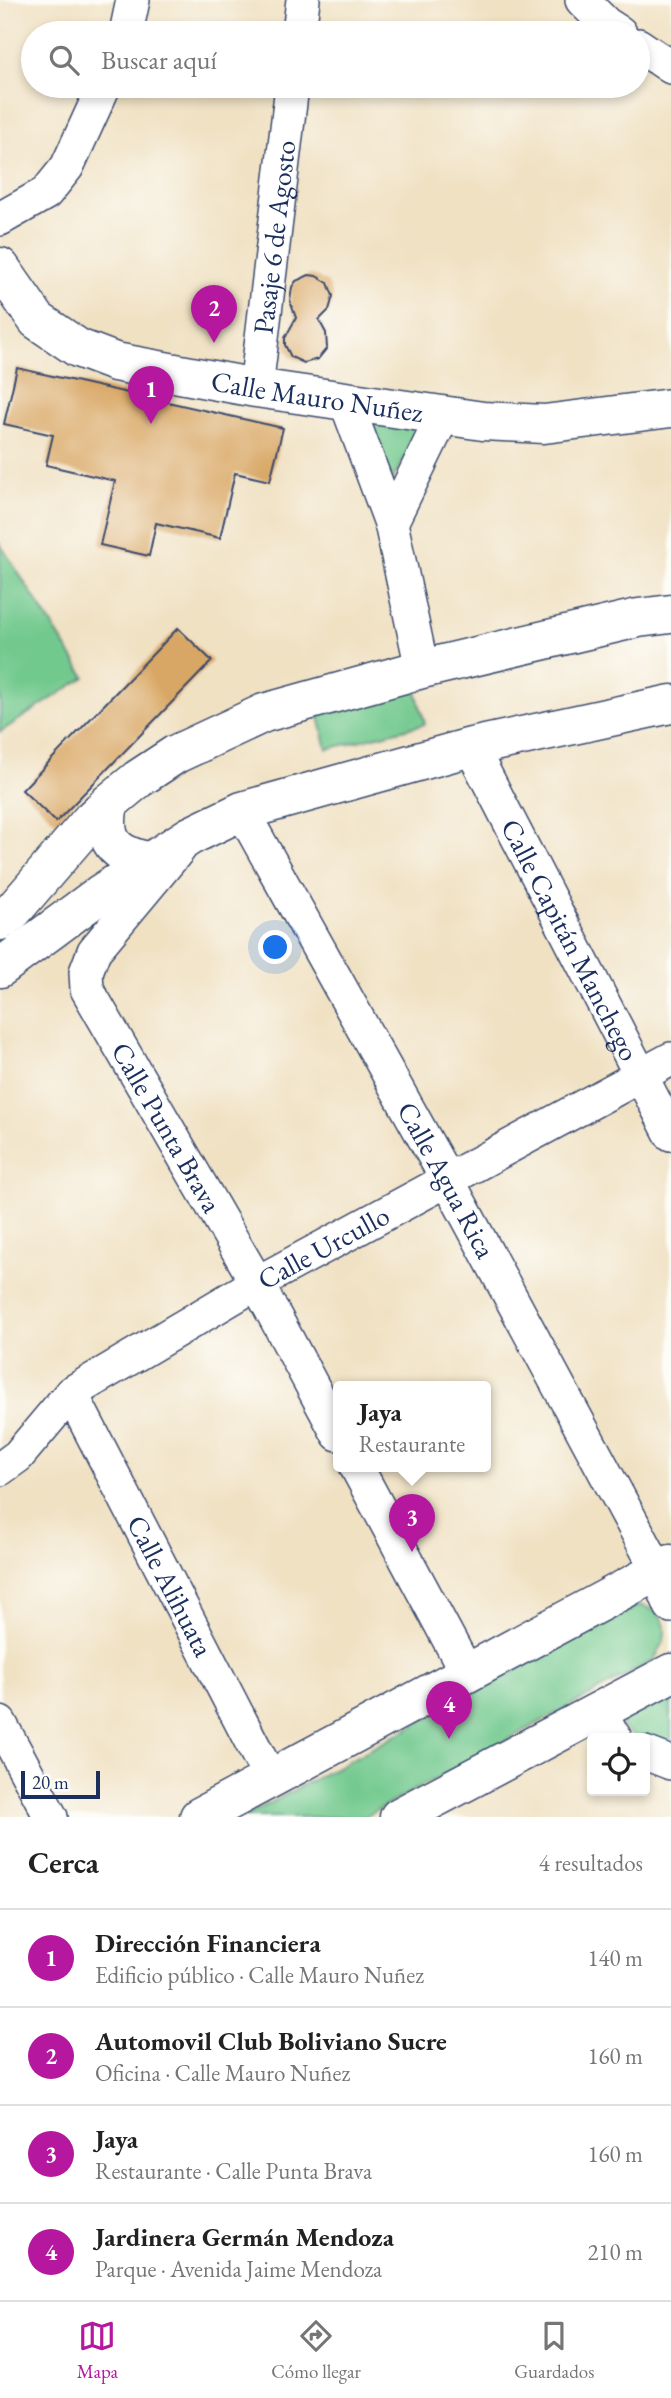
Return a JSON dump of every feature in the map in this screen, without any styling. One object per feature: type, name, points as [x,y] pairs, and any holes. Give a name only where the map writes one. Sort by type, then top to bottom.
[{"type":"main road","name":"Calle Mauro Nuñez","points":[[0,267],[37,320],[78,348],[115,362],[256,388],[483,421],[544,424],[671,408]]},
{"type":"main road","points":[[0,921],[12,913],[109,803],[138,779],[176,754],[264,713],[422,669],[638,618],[671,614]]},
{"type":"main road","points":[[0,968],[69,916],[190,836],[242,811],[471,747],[671,704]]},
{"type":"main road","points":[[109,803],[106,822],[108,836],[125,879]]},
{"type":"main road","points":[[40,880],[55,875],[65,877],[72,883],[74,897],[69,916]]},
{"type":"main road","points":[[203,1816],[270,1778],[664,1571]]},
{"type":"main road","points":[[399,1817],[606,1725],[667,1673]]},
{"type":"street","points":[[128,21],[134,0]]},
{"type":"street","points":[[300,21],[303,0]]},
{"type":"street","points":[[582,0],[603,21]]},
{"type":"street","points":[[650,53],[671,67]]},
{"type":"street","points":[[0,219],[47,193],[67,167],[99,98]]},
{"type":"street","name":"Pasaje 6 de Agosto","points":[[256,388],[291,98]]},
{"type":"street","points":[[345,399],[391,523],[422,669]]},
{"type":"street","points":[[391,523],[444,414]]},
{"type":"street","name":"Calle Capitán Manchego","points":[[471,747],[671,1134]]},
{"type":"street","name":"Calle Agua Rica","points":[[242,811],[664,1571]]},
{"type":"street","name":"Calle Punta Brava","points":[[190,836],[125,879],[86,972],[87,989],[257,1283],[333,1425]]},
{"type":"street","name":"Calle Urcullo","points":[[0,1469],[18,1456],[71,1393],[257,1283],[671,1059]]},
{"type":"street","name":"Calle Alihuata","points":[[71,1393],[270,1778]]},
{"type":"street","points":[[359,1472],[468,1675]]},
{"type":"street","points":[[0,1723],[51,1817]]},
{"type":"street","points":[[650,1755],[671,1763]]},
{"type":"green space","points":[[369,420],[421,428],[392,481]]},
{"type":"green space","points":[[0,544],[85,677],[0,732]]},
{"type":"green space","points":[[415,687],[425,724],[327,749],[318,713]]},
{"type":"green space","points":[[638,1605],[657,1613],[665,1626],[663,1643],[653,1661],[365,1817],[244,1817]]},
{"type":"green space","points":[[671,1688],[671,1750],[650,1742],[650,1733],[631,1733],[621,1726],[628,1711]]},
{"type":"building","points":[[309,275],[328,283],[333,296],[329,310],[319,320],[326,333],[327,348],[318,359],[304,363],[291,357],[285,345],[285,338],[296,318],[290,301],[292,287],[296,281]]},
{"type":"building","points":[[17,368],[283,428],[270,481],[235,473],[220,538],[156,523],[149,556],[100,545],[115,481],[46,465],[53,435],[4,424]]},
{"type":"building","points":[[178,628],[212,661],[56,822],[22,790]]},
{"type":"place","name":"Automovil Club Boliviano Sucre","points":[[214,343]]},
{"type":"place","name":"Dirección Financiera","points":[[151,424]]},
{"type":"place","name":"Jaya","points":[[412,1552]]},
{"type":"place","name":"Jardinera Germán Mendoza","points":[[449,1739]]}]
